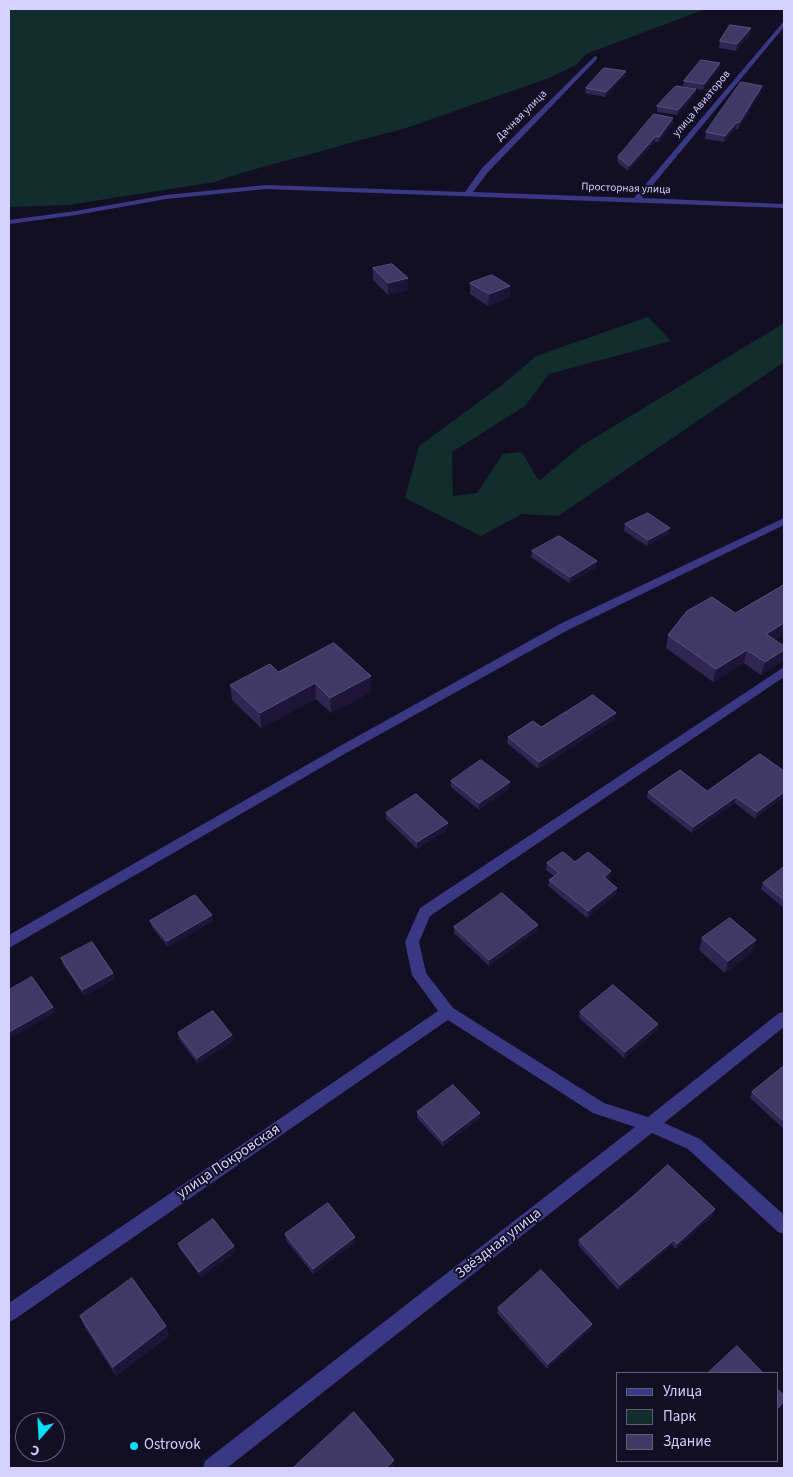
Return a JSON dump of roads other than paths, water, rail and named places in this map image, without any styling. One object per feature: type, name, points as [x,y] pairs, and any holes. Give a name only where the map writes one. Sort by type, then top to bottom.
[{"type":"street","name":"улица Авиаторов","points":[[637,200],[784,23]]},
{"type":"street","name":"Дачная улица","points":[[468,194],[485,170],[595,58]]},
{"type":"street","name":"Просторная улица","points":[[9,222],[76,214],[166,197],[266,187],[784,206]]},
{"type":"street","points":[[9,942],[344,749],[564,627],[784,520]]},
{"type":"street","points":[[784,671],[425,912],[412,942],[419,975],[448,1012],[599,1108],[650,1125],[694,1144],[784,1226]]},
{"type":"street","name":"улица Покровская","points":[[9,1313],[448,1012]]},
{"type":"street","name":"Звёздная улица","points":[[212,1468],[784,1018]]},
{"type":"place","name":"Ostrovok","points":[[134,1446]]}]
